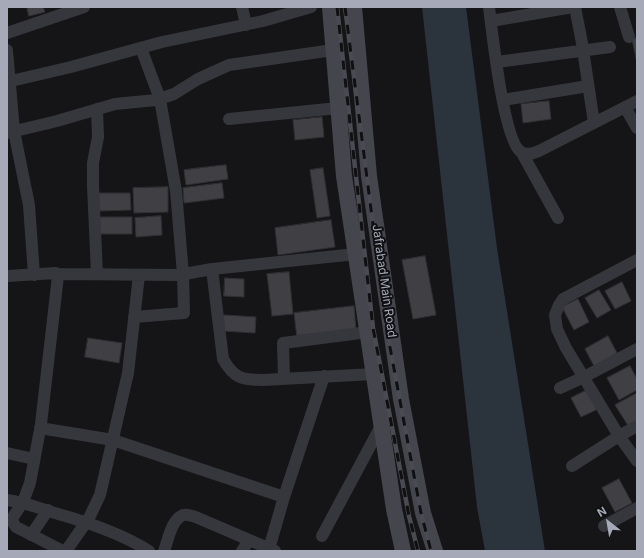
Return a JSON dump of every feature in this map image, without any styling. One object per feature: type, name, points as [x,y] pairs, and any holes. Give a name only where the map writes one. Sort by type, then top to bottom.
[{"type":"main road","name":"Jafrabad Main Road","points":[[330,7],[344,176],[394,509],[403,551]]},
{"type":"main road","name":"Jafrabad Main Road","points":[[354,7],[369,176],[400,391],[423,513],[436,551]]},
{"type":"street","points":[[7,33],[84,7]]},
{"type":"street","points":[[242,7],[246,25]]},
{"type":"street","points":[[9,81],[71,67],[162,42],[246,25],[311,7]]},
{"type":"street","points":[[489,7],[503,100],[510,132],[516,147],[522,153],[558,218]]},
{"type":"street","points":[[491,21],[574,7],[583,50],[594,123]]},
{"type":"street","points":[[620,7],[629,37]]},
{"type":"street","points":[[497,62],[610,47]]},
{"type":"street","points":[[134,317],[184,313],[183,274],[176,191],[160,99],[141,48]]},
{"type":"street","points":[[7,50],[10,132],[28,205],[34,275]]},
{"type":"street","points":[[10,132],[57,121],[115,104],[160,99],[174,94],[198,79],[229,66],[333,50]]},
{"type":"street","points":[[503,100],[588,86]]},
{"type":"street","points":[[522,153],[530,154],[539,151],[637,101]]},
{"type":"street","points":[[625,107],[637,128]]},
{"type":"street","points":[[229,119],[338,108]]},
{"type":"street","points":[[97,109],[98,137],[93,163],[97,274]]},
{"type":"street","points":[[7,276],[58,274],[183,274],[212,269],[356,254]]},
{"type":"street","points":[[637,260],[563,300],[555,315],[557,329],[566,348],[619,436],[637,461]]},
{"type":"street","points":[[212,269],[223,359],[236,376],[248,380],[374,374]]},
{"type":"street","points":[[58,274],[40,428],[30,483],[23,502],[13,517],[13,523],[16,527],[63,551]]},
{"type":"street","points":[[66,551],[86,522],[100,495],[128,373],[140,275]]},
{"type":"street","points":[[284,378],[283,343],[368,332]]},
{"type":"street","points":[[560,388],[637,349]]},
{"type":"street","points":[[164,551],[174,524],[184,515],[198,518],[272,550],[284,497],[324,376]]},
{"type":"street","points":[[322,536],[382,424]]},
{"type":"street","points":[[572,466],[637,426]]},
{"type":"street","points":[[40,428],[113,440],[284,497]]},
{"type":"street","points":[[7,454],[34,459]]},
{"type":"street","points":[[7,500],[23,502],[86,522],[128,539],[150,551]]},
{"type":"street","points":[[604,526],[637,508]]},
{"type":"street","points":[[31,535],[48,510]]},
{"type":"street","points":[[242,551],[250,540]]},
{"type":"shaded area","points":[[422,7],[466,7],[497,248],[545,551],[485,551],[477,507]]},
{"type":"building","points":[[27,7],[43,7],[45,12],[29,16]]},
{"type":"building","points":[[637,38],[637,63],[632,39]]},
{"type":"building","points":[[549,101],[551,119],[523,123],[521,104]]},
{"type":"building","points":[[322,117],[324,137],[295,140],[293,120]]},
{"type":"building","points":[[226,165],[228,179],[186,185],[184,170]]},
{"type":"building","points":[[323,168],[330,216],[317,218],[310,170]]},
{"type":"building","points":[[222,183],[224,198],[184,203],[183,188]]},
{"type":"building","points":[[168,187],[168,212],[134,213],[133,188]]},
{"type":"building","points":[[99,193],[130,193],[131,210],[99,211]]},
{"type":"building","points":[[161,216],[162,235],[136,237],[135,218]]},
{"type":"building","points":[[100,217],[132,217],[132,234],[100,234]]},
{"type":"building","points":[[331,220],[335,247],[278,255],[275,228]]},
{"type":"building","points":[[425,256],[436,315],[413,319],[402,260]]},
{"type":"building","points":[[289,272],[293,314],[272,316],[267,274]]},
{"type":"building","points":[[225,278],[244,279],[244,297],[224,296]]},
{"type":"building","points":[[622,282],[631,301],[615,309],[605,291]]},
{"type":"building","points":[[599,290],[611,310],[597,318],[585,298]]},
{"type":"building","points":[[578,299],[589,322],[574,330],[562,307]]},
{"type":"building","points":[[354,306],[356,331],[297,338],[294,313]]},
{"type":"building","points":[[224,315],[256,317],[255,333],[223,331]]},
{"type":"building","points":[[608,336],[617,353],[594,366],[585,349]]},
{"type":"building","points":[[88,338],[122,343],[119,363],[85,357]]},
{"type":"building","points":[[630,366],[637,379],[637,390],[619,400],[607,378]]},
{"type":"building","points":[[589,389],[598,409],[581,417],[571,398]]},
{"type":"building","points":[[637,393],[637,423],[629,427],[615,405]]},
{"type":"building","points":[[619,479],[632,503],[615,512],[602,488]]},
{"type":"railway","points":[[337,7],[373,328],[409,516],[418,551]]},
{"type":"railway","points":[[345,7],[386,326],[421,513],[431,551]]}]
